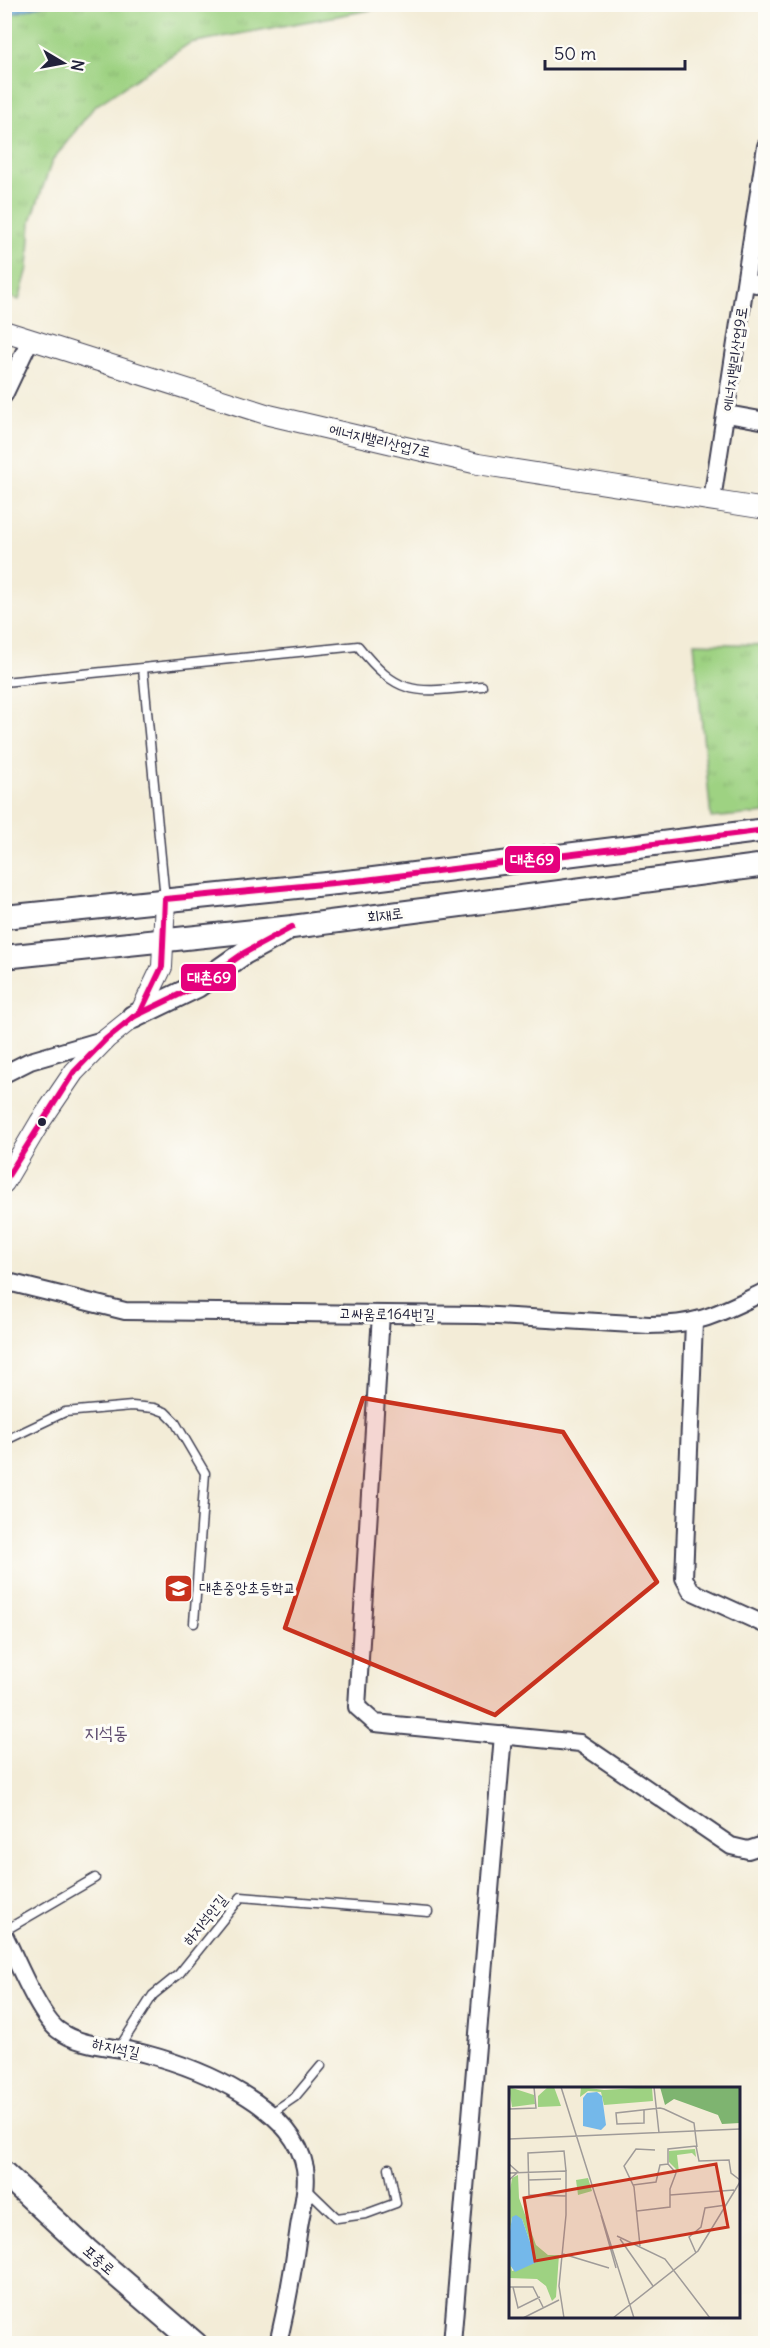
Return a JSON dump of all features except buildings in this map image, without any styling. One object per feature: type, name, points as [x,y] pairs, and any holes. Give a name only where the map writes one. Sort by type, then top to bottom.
[{"type":"main road","points":[[4,917],[365,880],[765,830]]},
{"type":"main road","name":"회재로","points":[[4,957],[292,927],[765,865]]},
{"type":"main road","points":[[134,1017],[197,986],[244,953],[292,927]]},
{"type":"main road","name":"포충로","points":[[4,2174],[87,2250],[196,2343]]},
{"type":"street","name":"에너지밸리산업9로","points":[[712,500],[764,174],[765,146]]},
{"type":"street","points":[[746,282],[765,286]]},
{"type":"street","name":"에너지밸리산업7로","points":[[4,331],[268,415],[478,464],[765,509]]},
{"type":"street","points":[[4,395],[30,340]]},
{"type":"street","points":[[727,414],[765,421]]},
{"type":"street","points":[[4,1182],[40,1122],[74,1072],[106,1039],[141,1011],[162,966],[165,899]]},
{"type":"street","points":[[4,1074],[30,1061],[106,1039]]},
{"type":"street","name":"고싸움로164번길","points":[[4,1281],[125,1311],[479,1315],[649,1325],[706,1320],[765,1291]]},
{"type":"street","points":[[381,1314],[357,1707],[375,1723],[580,1743],[731,1846],[748,1850],[765,1844]]},
{"type":"street","points":[[694,1322],[684,1578],[690,1591],[765,1625]]},
{"type":"street","points":[[452,2343],[503,1734]]},
{"type":"street","name":"하지석길","points":[[4,1933],[41,2008],[57,2030],[84,2041],[146,2054],[199,2072],[239,2092],[270,2114],[290,2136],[305,2168],[305,2188],[288,2301],[278,2343]]},
{"type":"lane","points":[[4,682],[358,646],[375,668],[391,682],[412,690],[482,686]]},
{"type":"lane","points":[[143,669],[165,899]]},
{"type":"lane","points":[[4,1441],[65,1412],[132,1406],[154,1408],[165,1412],[175,1422],[204,1473],[194,1623]]},
{"type":"lane","points":[[4,1933],[95,1878]]},
{"type":"lane","name":"하지석안길","points":[[119,2048],[153,1995],[179,1974],[241,1897],[428,1912]]},
{"type":"lane","points":[[270,2114],[295,2097],[321,2066]]},
{"type":"lane","points":[[305,2188],[337,2217],[366,2214],[396,2203],[389,2168]]},
{"type":"highlighted area","points":[[363,1398],[563,1432],[657,1582],[495,1715],[285,1628]]},
{"type":"green space","points":[[43,4],[397,5],[190,43],[94,107],[52,161],[31,221],[28,268],[19,300],[5,295],[4,16]]},
{"type":"green space","points":[[694,643],[765,645],[765,813],[711,818]]},
{"type":"water","points":[[5,4],[43,4],[43,5],[5,16]]},
{"type":"transit line","name":"대촌69","points":[[4,1182],[74,1072],[106,1039],[141,1011],[162,967],[165,899],[365,880],[766,830]]},
{"type":"transit line","name":"대촌69","points":[[124,1025],[133,1017],[197,986],[244,953],[292,927]]},
{"type":"place","name":"대촌중앙초등학교","points":[[178,1588]]},
{"type":"district","name":"지석동","points":[[106,1733]]}]
